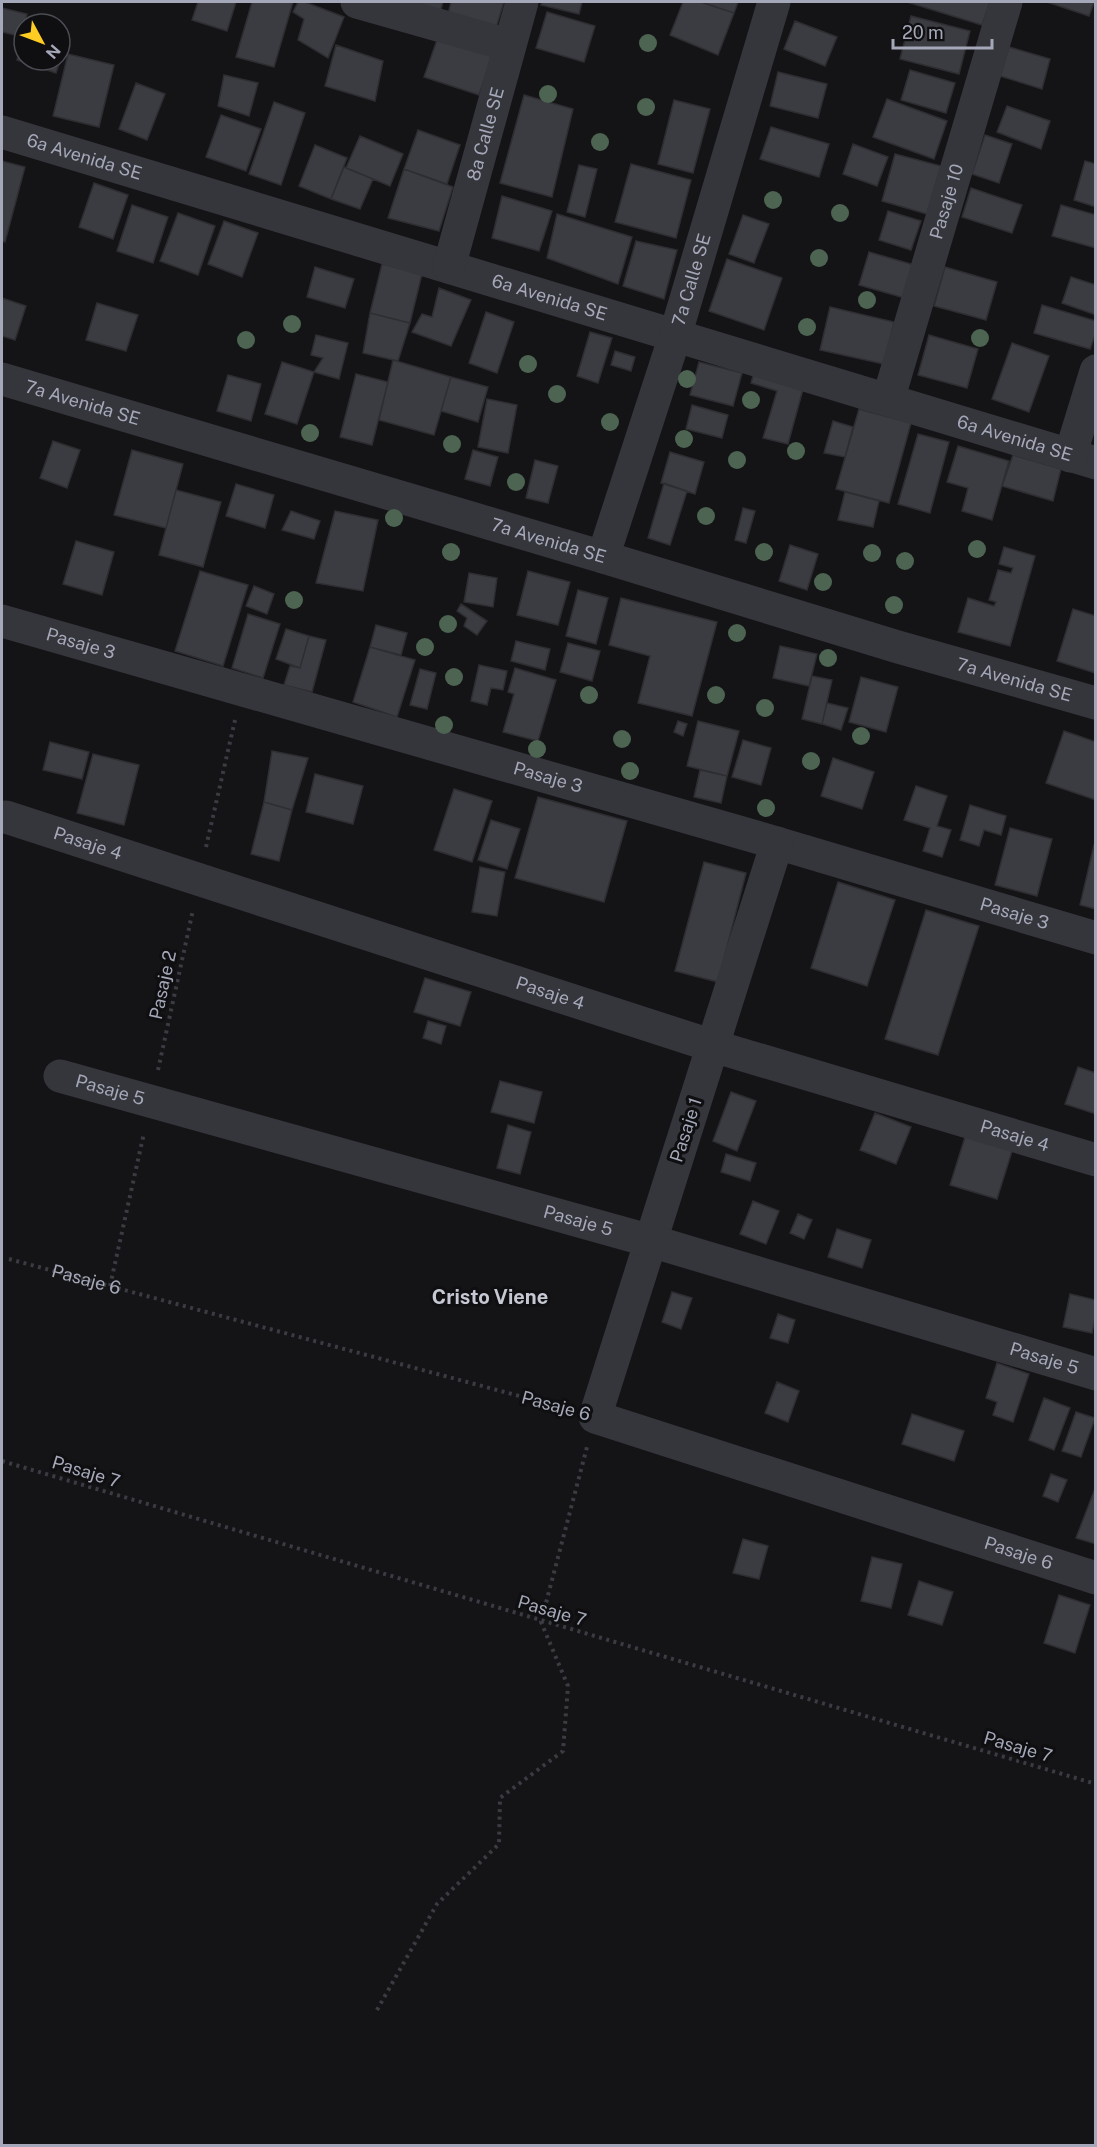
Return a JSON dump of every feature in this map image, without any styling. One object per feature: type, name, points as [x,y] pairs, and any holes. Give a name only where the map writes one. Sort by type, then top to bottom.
[{"type":"street","points":[[357,2],[509,45]]},
{"type":"street","name":"8a Calle SE","points":[[448,267],[522,2]]},
{"type":"street","name":"7a Calle SE","points":[[603,557],[675,336],[774,2]]},
{"type":"street","name":"Pasaje 10","points":[[888,400],[1006,2]]},
{"type":"street","name":"6a Avenida SE","points":[[2,132],[1083,459]]},
{"type":"street","points":[[1083,459],[1095,371]]},
{"type":"street","name":"7a Avenida SE","points":[[2,379],[603,557],[897,647],[1095,703]]},
{"type":"street","name":"Pasaje 3","points":[[2,621],[777,843],[1095,938]]},
{"type":"street","name":"Pasaje 4","points":[[6,817],[713,1046],[1095,1160]]},
{"type":"street","name":"Pasaje 1","points":[[595,1417],[777,843]]},
{"type":"street","name":"Pasaje 5","points":[[60,1076],[651,1241],[1095,1374]]},
{"type":"street","name":"Pasaje 6","points":[[595,1417],[1095,1578]]},
{"type":"path","name":"Pasaje 2","points":[[110,1286],[241,690]]},
{"type":"path","name":"Pasaje 6","points":[[9,1259],[595,1417]]},
{"type":"path","points":[[377,2010],[436,1904],[499,1844],[501,1798],[563,1751],[568,1686],[541,1622],[595,1417]]},
{"type":"path","name":"Pasaje 7","points":[[2,1461],[1095,1784]]},
{"type":"building","points":[[198,2],[236,2],[227,31],[192,20]]},
{"type":"building","points":[[252,2],[293,2],[274,67],[236,57]]},
{"type":"building","points":[[298,2],[305,2],[344,17],[328,58],[298,40],[304,19],[293,12]]},
{"type":"building","points":[[402,2],[443,2],[439,16]]},
{"type":"building","points":[[451,2],[504,2],[496,28],[448,14]]},
{"type":"building","points":[[542,2],[582,2],[579,14],[541,5]]},
{"type":"building","points":[[683,2],[701,2],[734,13],[718,55],[670,35]]},
{"type":"building","points":[[701,2],[738,2],[734,13]]},
{"type":"building","points":[[907,2],[990,2],[982,25]]},
{"type":"building","points":[[1047,2],[1094,2],[1089,16]]},
{"type":"building","points":[[2,8],[19,12],[12,12],[12,34],[2,32]]},
{"type":"building","points":[[547,12],[595,26],[584,62],[536,48]]},
{"type":"building","points":[[911,16],[970,31],[959,74],[900,59]]},
{"type":"building","points":[[795,21],[837,37],[825,66],[784,49]]},
{"type":"building","points":[[437,40],[492,56],[479,95],[424,77]]},
{"type":"building","points":[[336,45],[383,61],[375,101],[325,86]]},
{"type":"building","points":[[1009,47],[1050,59],[1042,89],[1000,76]]},
{"type":"building","points":[[72,55],[114,65],[99,127],[53,116],[64,72],[72,72]]},
{"type":"building","points":[[910,70],[955,83],[946,113],[901,100]]},
{"type":"building","points":[[778,72],[827,84],[818,118],[770,106]]},
{"type":"building","points":[[224,75],[258,83],[249,116],[218,106]]},
{"type":"building","points":[[136,83],[165,94],[147,140],[119,129]]},
{"type":"building","points":[[524,95],[573,109],[552,197],[500,183]]},
{"type":"building","points":[[887,99],[947,121],[934,159],[873,137]]},
{"type":"building","points":[[674,100],[710,109],[693,173],[658,164]]},
{"type":"building","points":[[274,102],[305,113],[281,185],[249,174]]},
{"type":"building","points":[[1007,106],[1050,121],[1041,149],[997,132]]},
{"type":"building","points":[[221,115],[261,129],[246,171],[206,157]]},
{"type":"building","points":[[771,127],[829,144],[819,177],[760,159]]},
{"type":"building","points":[[418,130],[460,145],[447,184],[404,169]]},
{"type":"building","points":[[985,135],[1012,144],[999,183],[972,174]]},
{"type":"building","points":[[360,136],[403,154],[390,186],[346,168]]},
{"type":"building","points":[[853,144],[888,157],[877,186],[843,174]]},
{"type":"building","points":[[315,145],[347,158],[331,199],[299,186]]},
{"type":"building","points":[[895,154],[941,166],[927,214],[882,201]]},
{"type":"building","points":[[2,161],[25,167],[5,242],[2,241]]},
{"type":"building","points":[[1085,161],[1096,164],[1096,207],[1074,200]]},
{"type":"building","points":[[631,164],[691,180],[676,238],[615,222]]},
{"type":"building","points":[[579,165],[597,169],[585,217],[567,212]]},
{"type":"building","points":[[344,167],[373,179],[360,209],[331,199]]},
{"type":"building","points":[[404,169],[453,187],[439,231],[388,218]]},
{"type":"building","points":[[94,183],[128,195],[113,239],[79,227]]},
{"type":"building","points":[[971,188],[1022,205],[1012,233],[962,217]]},
{"type":"building","points":[[502,196],[552,211],[539,251],[492,238]]},
{"type":"building","points":[[132,205],[168,217],[153,263],[117,251]]},
{"type":"building","points":[[1061,205],[1096,215],[1096,248],[1052,236]]},
{"type":"building","points":[[888,211],[921,221],[911,250],[879,240]]},
{"type":"building","points":[[178,213],[215,226],[198,275],[160,261]]},
{"type":"building","points":[[557,214],[632,237],[618,284],[547,258]]},
{"type":"building","points":[[743,215],[769,224],[754,263],[729,254]]},
{"type":"building","points":[[224,221],[258,233],[242,277],[208,264]]},
{"type":"building","points":[[636,241],[677,250],[664,299],[623,286]]},
{"type":"building","points":[[869,252],[918,266],[908,299],[859,285]]},
{"type":"building","points":[[727,259],[782,278],[764,330],[709,311]]},
{"type":"building","points":[[382,264],[422,274],[410,323],[370,313]]},
{"type":"building","points":[[315,267],[354,279],[345,308],[307,297]]},
{"type":"building","points":[[945,267],[997,282],[986,320],[934,306]]},
{"type":"building","points":[[1071,277],[1096,285],[1096,315],[1062,303]]},
{"type":"building","points":[[439,288],[471,300],[451,346],[412,332],[422,314],[432,317]]},
{"type":"building","points":[[2,298],[26,306],[15,340],[2,336]]},
{"type":"building","points":[[97,303],[138,315],[126,351],[86,340]]},
{"type":"building","points":[[1042,305],[1096,321],[1096,332],[1090,349],[1034,333]]},
{"type":"building","points":[[830,307],[894,322],[884,364],[820,350]]},
{"type":"building","points":[[486,312],[514,322],[497,373],[469,363]]},
{"type":"building","points":[[370,313],[410,323],[398,361],[363,353]]},
{"type":"building","points":[[590,332],[612,338],[598,383],[577,376]]},
{"type":"building","points":[[316,335],[348,343],[339,379],[314,372],[323,358],[311,355]]},
{"type":"building","points":[[929,335],[978,349],[967,388],[918,375]]},
{"type":"building","points":[[1012,343],[1049,356],[1029,412],[992,399]]},
{"type":"building","points":[[615,351],[635,357],[631,371],[611,365]]},
{"type":"building","points":[[393,360],[451,377],[434,435],[379,420]]},
{"type":"building","points":[[282,362],[314,372],[297,424],[265,414]]},
{"type":"building","points":[[699,362],[742,373],[733,406],[690,395]]},
{"type":"building","points":[[755,369],[805,382],[788,444],[763,438],[777,391],[751,383]]},
{"type":"building","points":[[356,374],[388,382],[372,445],[340,437]]},
{"type":"building","points":[[228,375],[261,384],[251,421],[217,411]]},
{"type":"building","points":[[451,377],[488,387],[478,422],[441,411]]},
{"type":"building","points":[[487,399],[517,405],[508,453],[478,447]]},
{"type":"building","points":[[692,405],[728,415],[722,438],[686,429]]},
{"type":"building","points":[[859,409],[911,423],[889,503],[836,489]]},
{"type":"building","points":[[833,421],[853,427],[845,457],[824,453]]},
{"type":"building","points":[[918,434],[949,442],[930,513],[898,504]]},
{"type":"building","points":[[53,441],[80,450],[67,488],[40,478]]},
{"type":"building","points":[[958,446],[1009,461],[992,520],[962,511],[968,488],[947,482]]},
{"type":"building","points":[[132,450],[183,464],[166,528],[114,515]]},
{"type":"building","points":[[473,450],[498,457],[490,486],[465,479]]},
{"type":"building","points":[[670,452],[704,462],[695,494],[661,483]]},
{"type":"building","points":[[1013,455],[1061,469],[1053,501],[1002,486]]},
{"type":"building","points":[[535,460],[558,466],[548,503],[526,498]]},
{"type":"building","points":[[664,483],[687,491],[670,545],[648,538]]},
{"type":"building","points":[[236,484],[274,495],[265,528],[226,516]]},
{"type":"building","points":[[176,490],[221,502],[203,567],[159,555]]},
{"type":"building","points":[[845,492],[879,501],[873,527],[838,520]]},
{"type":"building","points":[[743,508],[755,511],[746,543],[735,540]]},
{"type":"building","points":[[291,511],[320,521],[314,539],[282,530]]},
{"type":"building","points":[[335,511],[378,520],[363,591],[316,583]]},
{"type":"building","points":[[76,541],[114,552],[102,595],[63,584]]},
{"type":"building","points":[[790,545],[818,554],[807,590],[779,581]]},
{"type":"building","points":[[1004,547],[1035,556],[1010,646],[958,632],[968,598],[994,606],[996,602],[989,600],[998,570],[1011,573],[1013,568],[999,564]]},
{"type":"building","points":[[200,571],[248,585],[223,666],[175,651]]},
{"type":"building","points":[[528,571],[570,582],[558,625],[517,615]]},
{"type":"building","points":[[469,573],[497,578],[493,607],[464,602]]},
{"type":"building","points":[[254,586],[274,594],[267,614],[246,606]]},
{"type":"building","points":[[578,590],[608,598],[596,644],[566,636]]},
{"type":"building","points":[[621,598],[717,622],[692,716],[638,703],[650,656],[609,645]]},
{"type":"building","points":[[461,604],[487,621],[477,635],[464,626],[467,618],[457,611]]},
{"type":"building","points":[[1073,609],[1096,616],[1095,673],[1057,661]]},
{"type":"building","points":[[248,614],[280,624],[263,678],[232,668]]},
{"type":"building","points":[[376,625],[407,633],[401,655],[370,647]]},
{"type":"building","points":[[286,629],[309,636],[300,668],[276,659]]},
{"type":"building","points":[[309,636],[326,640],[312,692],[284,685],[290,666],[300,668]]},
{"type":"building","points":[[516,641],[550,649],[545,670],[511,661]]},
{"type":"building","points":[[568,643],[600,651],[592,681],[560,672]]},
{"type":"building","points":[[780,646],[817,654],[809,686],[773,678]]},
{"type":"building","points":[[370,647],[415,660],[397,717],[353,702]]},
{"type":"building","points":[[479,665],[507,671],[503,690],[491,688],[487,705],[471,701]]},
{"type":"building","points":[[515,668],[556,680],[538,741],[503,732],[514,694],[508,692]]},
{"type":"building","points":[[420,669],[436,673],[427,709],[410,705]]},
{"type":"building","points":[[812,676],[832,680],[822,724],[802,719]]},
{"type":"building","points":[[861,677],[898,687],[886,732],[849,722]]},
{"type":"building","points":[[827,703],[848,708],[841,730],[822,724]]},
{"type":"building","points":[[678,721],[687,724],[683,736],[674,732]]},
{"type":"building","points":[[698,721],[739,731],[727,776],[687,766]]},
{"type":"building","points":[[1064,731],[1096,742],[1096,800],[1046,783]]},
{"type":"building","points":[[743,740],[771,748],[761,785],[732,777]]},
{"type":"building","points":[[50,742],[89,752],[82,779],[43,770]]},
{"type":"building","points":[[272,751],[308,758],[292,810],[264,802]]},
{"type":"building","points":[[93,754],[139,765],[124,825],[77,813]]},
{"type":"building","points":[[833,758],[874,772],[862,809],[821,796]]},
{"type":"building","points":[[700,770],[727,776],[721,803],[694,797]]},
{"type":"building","points":[[315,774],[363,786],[353,824],[306,812]]},
{"type":"building","points":[[916,786],[947,796],[937,826],[951,830],[942,857],[923,851],[930,828],[904,820]]},
{"type":"building","points":[[454,789],[492,801],[472,862],[434,850]]},
{"type":"building","points":[[538,797],[627,821],[604,902],[515,878]]},
{"type":"building","points":[[264,802],[292,810],[279,861],[251,854]]},
{"type":"building","points":[[970,805],[1006,816],[1001,835],[984,830],[979,846],[960,840]]},
{"type":"building","points":[[491,820],[520,829],[507,869],[478,860]]},
{"type":"building","points":[[1010,828],[1052,839],[1037,896],[995,885]]},
{"type":"building","points":[[1094,845],[1096,846],[1096,909],[1080,905]]},
{"type":"building","points":[[704,862],[746,873],[718,982],[675,971]]},
{"type":"building","points":[[480,867],[505,872],[497,916],[472,912]]},
{"type":"building","points":[[838,882],[895,900],[867,986],[811,968]]},
{"type":"building","points":[[926,910],[979,926],[938,1055],[885,1039]]},
{"type":"building","points":[[425,978],[471,992],[460,1026],[414,1012]]},
{"type":"building","points":[[428,1021],[446,1026],[441,1044],[423,1038]]},
{"type":"building","points":[[1078,1067],[1096,1073],[1096,1114],[1065,1104]]},
{"type":"building","points":[[500,1081],[542,1092],[534,1123],[491,1112]]},
{"type":"building","points":[[731,1092],[756,1101],[737,1151],[713,1141]]},
{"type":"building","points":[[875,1113],[911,1127],[896,1164],[860,1150]]},
{"type":"building","points":[[508,1125],[531,1132],[520,1174],[497,1168]]},
{"type":"building","points":[[966,1134],[1013,1148],[997,1199],[950,1185]]},
{"type":"building","points":[[726,1154],[756,1163],[750,1181],[721,1172]]},
{"type":"building","points":[[753,1201],[779,1211],[766,1244],[740,1234]]},
{"type":"building","points":[[798,1214],[812,1220],[804,1239],[790,1233]]},
{"type":"building","points":[[837,1229],[871,1240],[862,1268],[828,1257]]},
{"type":"building","points":[[672,1292],[692,1298],[681,1329],[662,1322]]},
{"type":"building","points":[[1070,1294],[1096,1300],[1096,1315],[1092,1333],[1063,1327]]},
{"type":"building","points":[[778,1314],[795,1320],[788,1343],[770,1338]]},
{"type":"building","points":[[997,1363],[1029,1374],[1013,1422],[993,1415],[997,1402],[986,1398]]},
{"type":"building","points":[[777,1382],[799,1391],[788,1422],[765,1413]]},
{"type":"building","points":[[1044,1398],[1070,1408],[1054,1450],[1029,1440]]},
{"type":"building","points":[[1076,1412],[1095,1418],[1081,1457],[1062,1451]]},
{"type":"building","points":[[912,1414],[964,1431],[954,1461],[902,1444]]},
{"type":"building","points":[[1051,1474],[1067,1480],[1058,1502],[1043,1496]]},
{"type":"building","points":[[1096,1486],[1096,1544],[1076,1538]]},
{"type":"building","points":[[743,1539],[768,1546],[759,1579],[733,1573]]},
{"type":"building","points":[[872,1557],[902,1564],[891,1608],[861,1601]]},
{"type":"building","points":[[919,1581],[953,1592],[942,1625],[908,1615]]},
{"type":"building","points":[[1059,1595],[1090,1605],[1075,1653],[1044,1643]]},
{"type":"district","name":"Cristo Viene","points":[[490,1297]]}]
